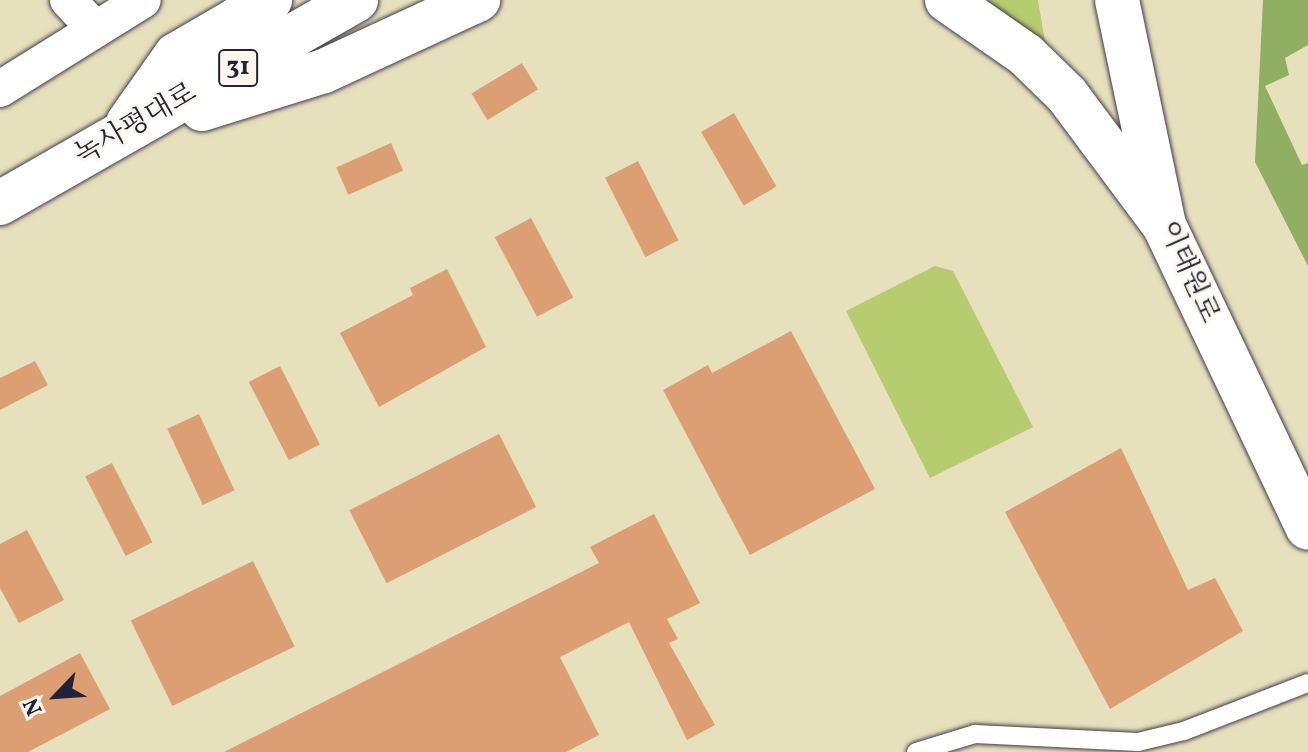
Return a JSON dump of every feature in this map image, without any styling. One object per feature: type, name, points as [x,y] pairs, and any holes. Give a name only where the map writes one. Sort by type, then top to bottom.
[{"type":"main road","points":[[120,135],[176,55],[270,0]]},
{"type":"main road","name":"녹사평대로","points":[[0,203],[356,0]]},
{"type":"main road","points":[[324,71],[456,0]]},
{"type":"main road","points":[[120,135],[324,71],[478,0]]},
{"type":"main road","points":[[947,0],[1026,55],[1067,95],[1164,225]]},
{"type":"main road","name":"이태원로","points":[[1117,0],[1164,225],[1308,528]]},
{"type":"street","points":[[68,0],[95,29]]},
{"type":"street","points":[[0,89],[143,0]]},
{"type":"lane","points":[[916,752],[975,734],[1138,742],[1184,731],[1308,683]]},
{"type":"green space","points":[[960,0],[1038,0],[1045,42],[1029,53]]},
{"type":"green space","points":[[1263,0],[1308,0],[1308,45],[1285,58],[1289,75],[1265,86],[1302,165],[1308,163],[1308,266],[1255,162]]},
{"type":"green space","points":[[935,266],[953,271],[1033,427],[930,478],[846,311]]},
{"type":"building","points":[[522,63],[538,90],[487,120],[471,93]]},
{"type":"building","points":[[734,113],[776,187],[744,206],[701,132]]},
{"type":"building","points":[[391,143],[403,170],[348,195],[336,167]]},
{"type":"building","points":[[638,161],[678,240],[645,257],[605,178]]},
{"type":"building","points":[[531,218],[573,297],[537,317],[495,237]]},
{"type":"building","points":[[447,269],[486,347],[379,407],[340,333],[413,295],[410,288]]},
{"type":"building","points":[[791,331],[875,489],[750,555],[663,390],[708,365],[712,373]]},
{"type":"building","points":[[35,361],[48,385],[0,410],[0,378]]},
{"type":"building","points":[[280,366],[320,444],[289,460],[249,382]]},
{"type":"building","points":[[199,414],[234,490],[203,505],[167,429]]},
{"type":"building","points":[[499,434],[536,507],[387,583],[349,510]]},
{"type":"building","points":[[1121,448],[1188,590],[1215,578],[1243,631],[1110,709],[1005,512]]},
{"type":"building","points":[[112,463],[152,542],[126,556],[85,477]]},
{"type":"building","points":[[654,514],[700,603],[667,619],[678,639],[669,643],[715,725],[687,740],[629,622],[560,657],[599,735],[566,752],[224,752],[599,563],[590,547]]},
{"type":"building","points":[[27,530],[64,600],[19,623],[0,588],[0,544]]},
{"type":"building","points":[[253,561],[295,646],[172,706],[131,621]]},
{"type":"building","points":[[80,653],[110,709],[28,752],[0,752],[0,696]]}]
